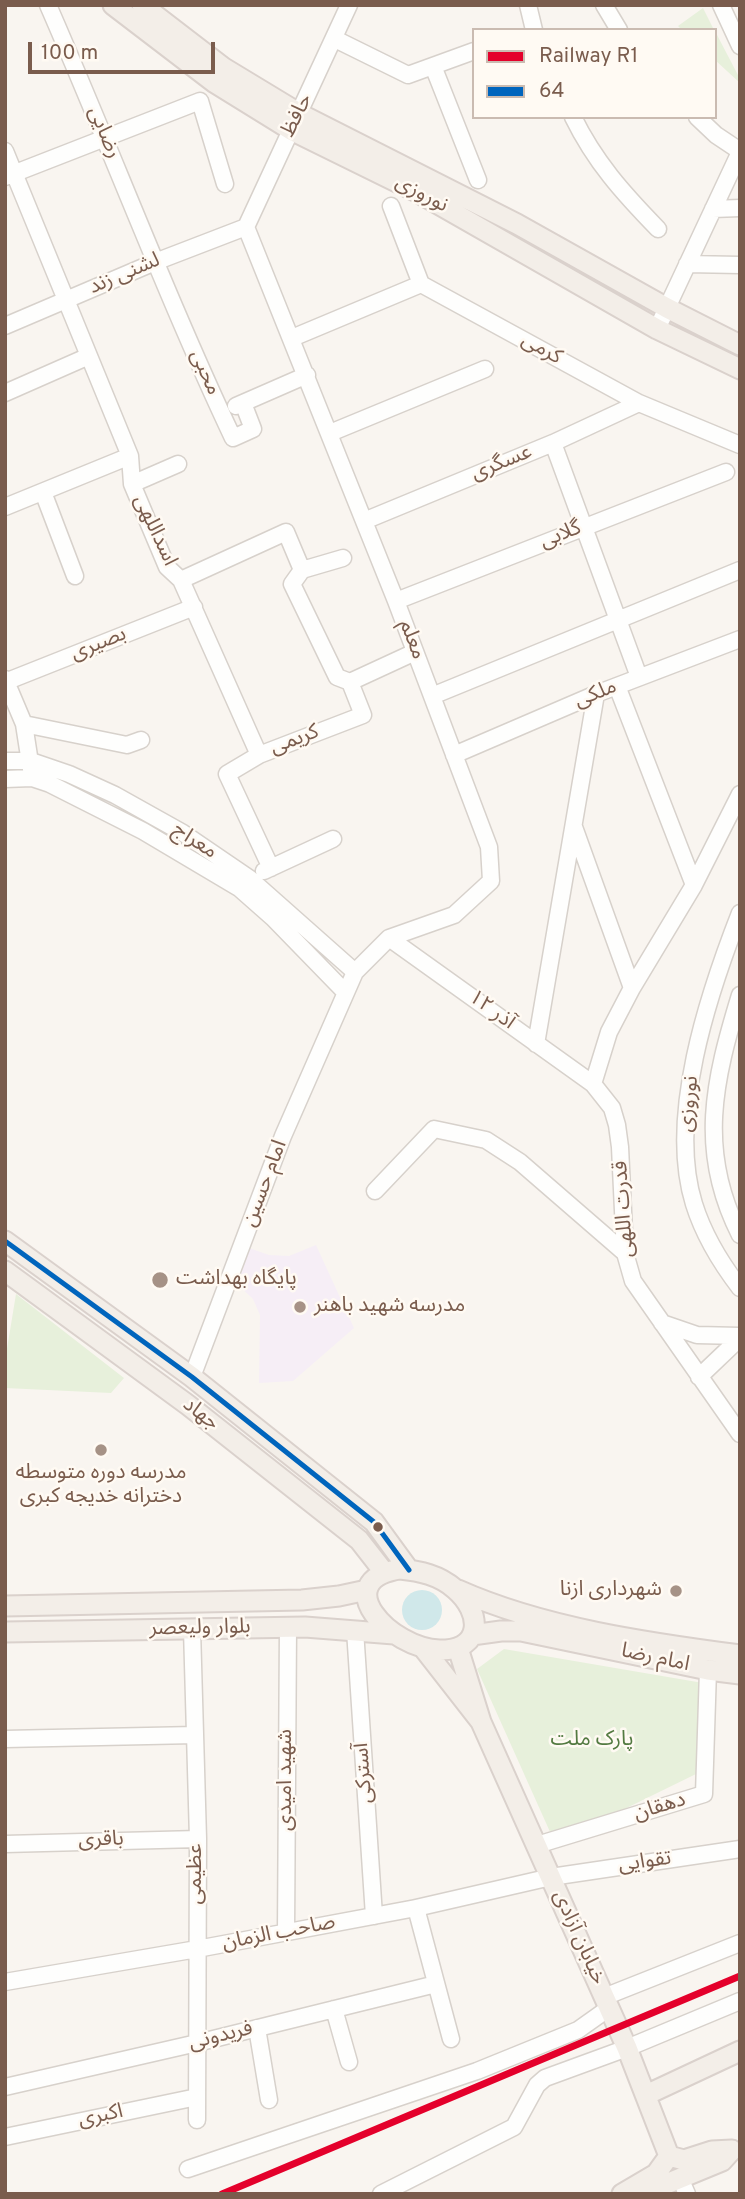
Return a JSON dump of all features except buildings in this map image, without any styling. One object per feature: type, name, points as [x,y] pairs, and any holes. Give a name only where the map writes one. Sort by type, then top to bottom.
[{"type":"main road","name":"نوروزی","points":[[113,5],[215,83],[517,224],[667,308],[740,345]]},
{"type":"main road","name":"نوروزی","points":[[142,5],[295,122],[657,329],[740,369]]},
{"type":"main road","name":"جهاد","points":[[5,1241],[192,1377],[374,1522],[409,1570]]},
{"type":"main road","name":"جهاد","points":[[5,1271],[188,1405],[359,1540],[384,1572]]},
{"type":"main road","points":[[41,1297],[57,1280]]},
{"type":"main road","points":[[359,1540],[374,1522]]},
{"type":"main road","points":[[419,1571],[437,1577],[454,1588],[574,1635],[521,1631],[465,1642],[442,1650],[424,1649],[405,1642],[376,1618],[368,1603],[367,1590],[373,1580],[384,1572],[419,1571]]},
{"type":"main road","points":[[454,1588],[466,1601],[474,1616],[475,1629],[465,1642],[481,1722]]},
{"type":"main road","name":"بلوار ولیعصر","points":[[5,1606],[302,1600],[367,1590]]},
{"type":"main road","points":[[297,1627],[302,1600]]},
{"type":"main road","name":"بلوار ولیعصر","points":[[5,1632],[297,1627],[394,1634]]},
{"type":"main road","name":"امام رضا","points":[[574,1635],[740,1655]]},
{"type":"main road","name":"امام رضا","points":[[574,1635],[708,1670],[740,1674]]},
{"type":"main road","points":[[424,1649],[481,1722]]},
{"type":"main road","name":"خیابان آزادی","points":[[481,1722],[627,2048],[669,2157]]},
{"type":"main road","points":[[646,2095],[740,2051]]},
{"type":"main road","points":[[622,2194],[656,2174],[669,2157],[684,2160],[712,2151],[736,2149]]},
{"type":"main road","points":[[642,2194],[684,2186],[736,2149]]},
{"type":"street","name":"رضایی","points":[[48,5],[106,138],[155,262]]},
{"type":"street","name":"حافظ","points":[[246,227],[349,5]]},
{"type":"street","points":[[528,5],[533,28]]},
{"type":"street","points":[[604,5],[619,28]]},
{"type":"street","points":[[729,11],[740,46]]},
{"type":"street","points":[[335,39],[408,75],[472,52]]},
{"type":"street","points":[[433,66],[478,180]]},
{"type":"street","points":[[10,175],[200,102],[225,184]]},
{"type":"street","points":[[574,119],[586,143],[615,184],[658,229]]},
{"type":"street","points":[[657,329],[740,152],[699,119]]},
{"type":"street","name":"اسداللهی","points":[[5,151],[10,175],[67,299],[130,456],[132,484],[167,567],[181,580],[194,607],[259,755]]},
{"type":"street","points":[[292,338],[421,284],[391,206]]},
{"type":"street","points":[[713,209],[740,208]]},
{"type":"street","name":"لشنی زند","points":[[5,326],[155,262],[246,227]]},
{"type":"street","name":"معلم","points":[[246,227],[396,601],[489,847],[491,881],[454,915],[389,938],[355,972],[345,992]]},
{"type":"street","name":"محبی","points":[[155,262],[233,438],[253,429],[243,403]]},
{"type":"street","points":[[687,264],[740,265]]},
{"type":"street","name":"کرمی","points":[[421,284],[639,403],[740,445]]},
{"type":"street","points":[[5,393],[89,356]]},
{"type":"street","points":[[330,433],[485,369]]},
{"type":"street","points":[[221,413],[307,375]]},
{"type":"street","name":"عسگری","points":[[364,520],[553,443],[639,403]]},
{"type":"street","points":[[553,443],[639,677]]},
{"type":"street","points":[[5,507],[130,456]]},
{"type":"street","points":[[132,484],[178,464]]},
{"type":"street","name":"گلابی","points":[[396,601],[726,472]]},
{"type":"street","points":[[43,492],[75,576]]},
{"type":"street","points":[[181,580],[286,532],[302,570]]},
{"type":"street","points":[[343,558],[302,570],[292,584],[337,677],[350,682],[415,652]]},
{"type":"street","points":[[432,696],[740,570]]},
{"type":"street","name":"بصیری","points":[[6,681],[194,607]]},
{"type":"street","name":"ملکی","points":[[454,755],[596,694],[740,639]]},
{"type":"street","points":[[6,681],[24,724],[32,778]]},
{"type":"street","name":"کریمی","points":[[271,868],[227,774],[259,755],[363,715],[350,682]]},
{"type":"street","points":[[617,686],[694,885]]},
{"type":"street","points":[[536,1044],[596,694]]},
{"type":"street","points":[[24,724],[127,745],[141,740]]},
{"type":"street","name":"معراج","points":[[5,761],[31,761],[69,774],[115,795],[183,833],[248,878],[355,972]]},
{"type":"street","name":"معراج","points":[[5,779],[32,778],[50,784],[143,831],[239,888],[345,992]]},
{"type":"street","points":[[593,1084],[609,1032],[632,988],[694,885],[740,794]]},
{"type":"street","points":[[573,825],[632,988]]},
{"type":"street","points":[[248,878],[332,839]]},
{"type":"street","name":"نوروزی","points":[[740,914],[713,987],[689,1086],[686,1127],[687,1168],[693,1202],[703,1231],[719,1261],[740,1288]]},
{"type":"street","name":"۱۲ آذر","points":[[389,938],[593,1084]]},
{"type":"street","name":"امام حسین","points":[[192,1377],[284,1136],[345,992]]},
{"type":"street","name":"نوروزی","points":[[740,995],[726,1038],[712,1129],[715,1164],[721,1190],[740,1235]]},
{"type":"street","name":"قدرت اللهی","points":[[593,1084],[612,1108],[617,1125],[625,1253],[633,1281],[740,1434]]},
{"type":"street","points":[[375,1191],[434,1129],[486,1140],[520,1162],[625,1253]]},
{"type":"street","points":[[662,1323],[697,1335],[740,1337]]},
{"type":"street","points":[[699,1377],[740,1337]]},
{"type":"street","name":"شهید امیدی","points":[[286,1932],[297,1627]]},
{"type":"street","name":"عظیمی","points":[[192,1629],[198,1839],[197,2120]]},
{"type":"street","name":"آسترکی","points":[[355,1630],[374,1916]]},
{"type":"street","name":"دهقان","points":[[537,1845],[704,1794],[708,1670]]},
{"type":"street","points":[[5,1739],[195,1735]]},
{"type":"street","name":"باقری","points":[[5,1844],[198,1839]]},
{"type":"street","name":"تقوایی","points":[[551,1877],[740,1849]]},
{"type":"street","name":"صاحب الزمان","points":[[5,1982],[374,1916],[551,1877]]},
{"type":"street","points":[[415,1908],[451,2039]]},
{"type":"street","points":[[188,2169],[477,2071],[578,2030],[606,2002],[740,1943]]},
{"type":"street","name":"فریدونی","points":[[5,2087],[197,2043],[436,1983]]},
{"type":"street","points":[[381,2194],[513,2127],[537,2085],[545,2078],[627,2048],[740,2001]]},
{"type":"street","points":[[334,2009],[349,2062]]},
{"type":"street","points":[[257,2028],[269,2100]]},
{"type":"street","name":"اکبری","points":[[5,2137],[197,2096]]},
{"type":"shaded area","name":"مدرسه شهید باهنر","points":[[316,1245],[354,1328],[293,1381],[259,1383],[260,1315],[253,1299],[235,1282],[249,1248],[269,1255],[289,1256]]},
{"type":"green space","points":[[703,8],[713,28],[680,28],[678,26]]},
{"type":"green space","points":[[717,35],[740,79],[740,83],[717,62]]},
{"type":"green space","points":[[16,1294],[124,1378],[111,1393],[5,1388],[5,1361]]},
{"type":"green space","name":"پارک ملت","points":[[504,1649],[703,1683],[696,1774],[555,1843],[477,1669]]},
{"type":"water","points":[[422,1590],[430,1591],[436,1596],[441,1602],[441,1618],[436,1624],[430,1629],[422,1630],[414,1629],[408,1624],[403,1618],[402,1610],[403,1602],[408,1596],[414,1591]]},
{"type":"rail line","name":"R1","points":[[222,2194],[740,1976]]},
{"type":"transit line","name":"64","points":[[5,1241],[192,1377],[374,1522],[409,1570]]},
{"type":"place","name":"پایگاه بهداشت","points":[[160,1280]]},
{"type":"place","name":"مدرسه شهید باهنر","points":[[300,1307]]},
{"type":"place","name":"مدرسه دوره متوسطه دخترانه خدیجه کبری","points":[[101,1450]]},
{"type":"place","name":"شهرداری ازنا","points":[[676,1591]]}]
